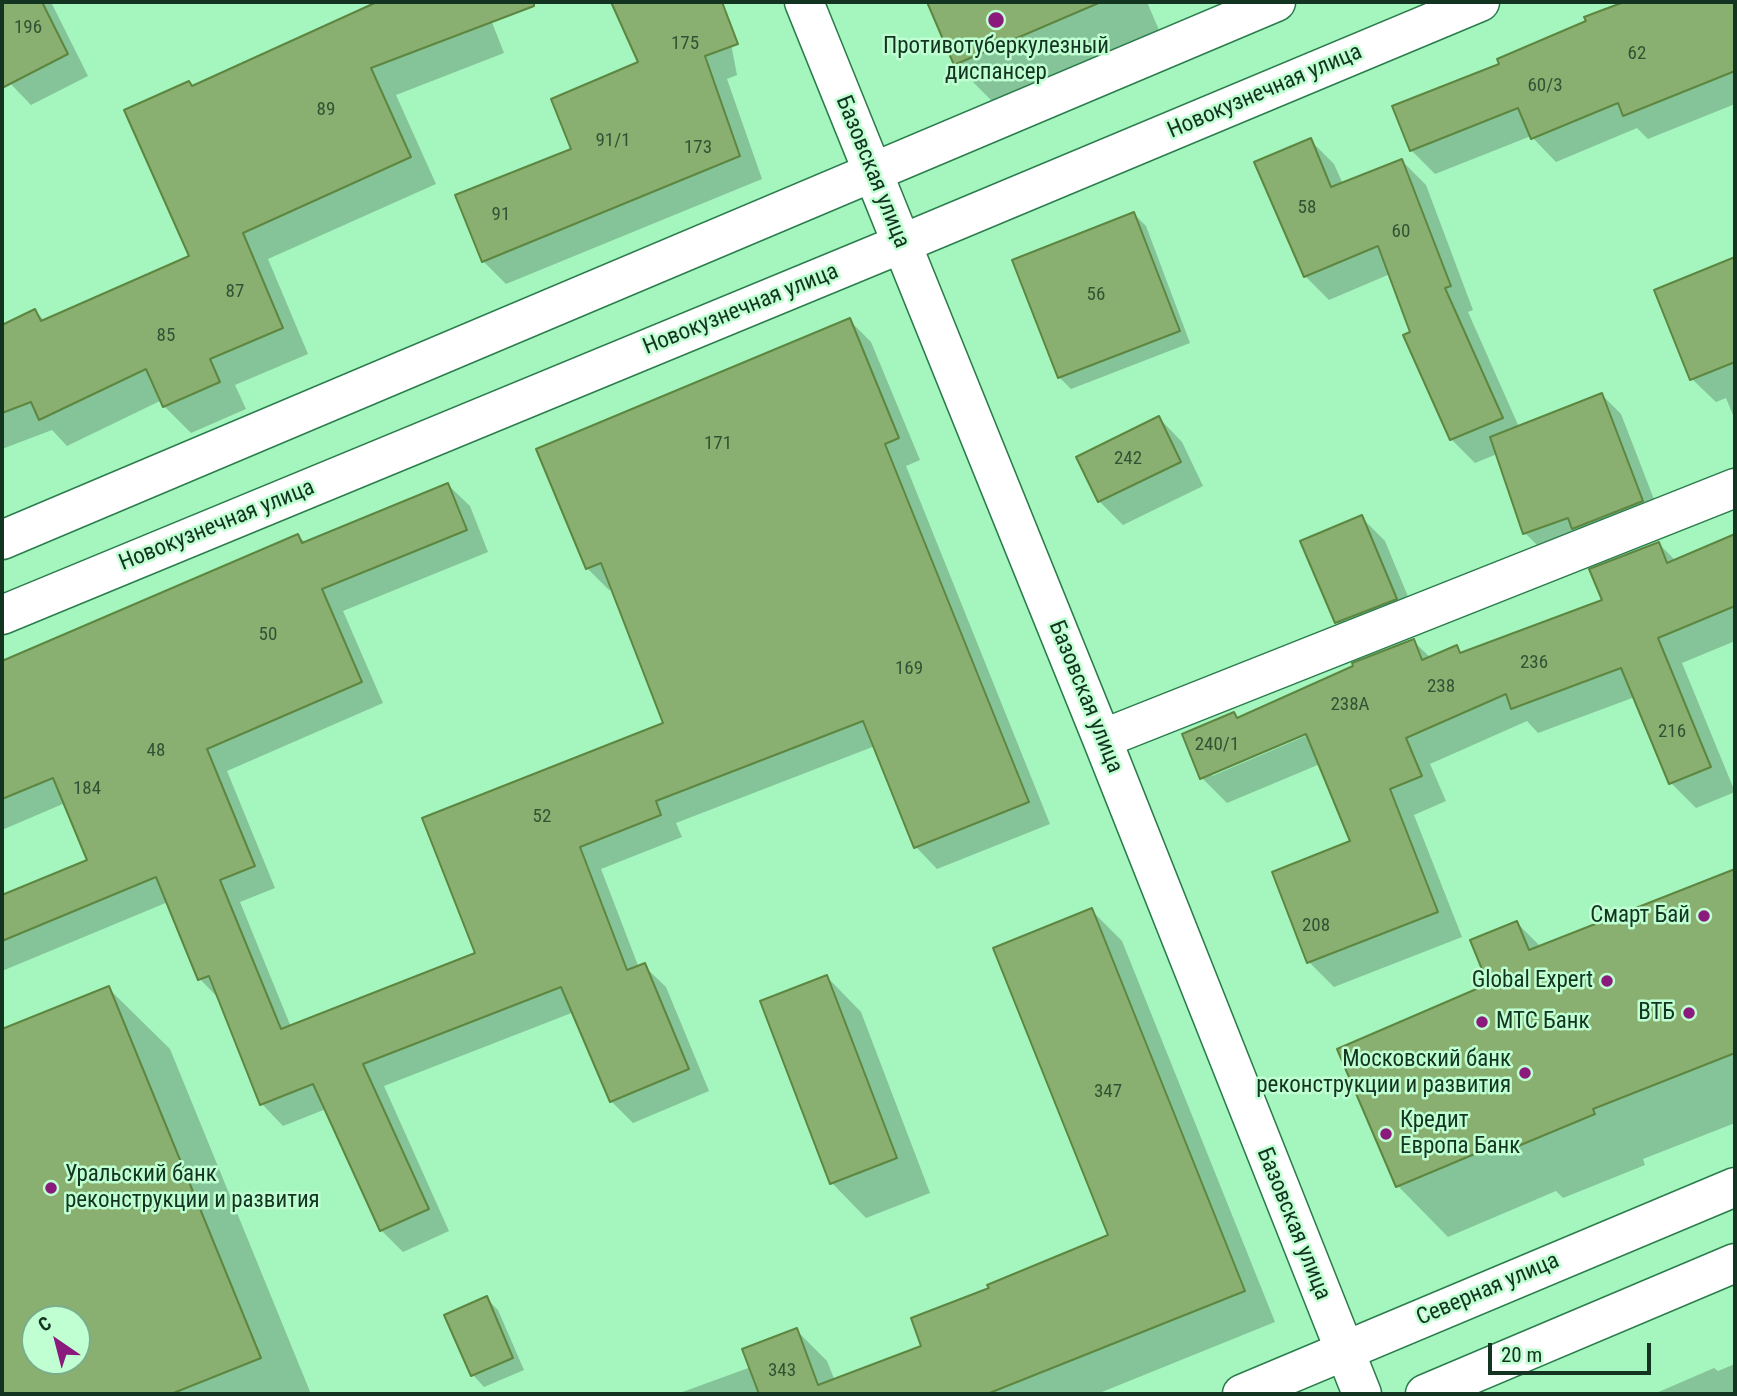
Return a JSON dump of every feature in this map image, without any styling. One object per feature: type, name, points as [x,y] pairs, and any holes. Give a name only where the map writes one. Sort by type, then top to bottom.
[{"type":"street","name":"Базовская улица","points":[[804,2],[1102,739],[1362,1394]]},
{"type":"street","points":[[2,540],[1276,2]]},
{"type":"street","name":"Новокузнечная улица","points":[[2,615],[1480,2]]},
{"type":"street","points":[[1102,739],[1735,488]]},
{"type":"street","name":"Северная улица","points":[[1242,1394],[1735,1187]]},
{"type":"street","points":[[1425,1394],[1735,1263]]},
{"type":"building","points":[[2,2],[42,2],[68,54],[2,88]]},
{"type":"building","points":[[377,2],[534,2],[534,6],[371,68],[411,157],[243,233],[283,328],[210,359],[220,382],[163,407],[146,369],[39,420],[31,402],[2,413],[2,325],[35,309],[41,321],[189,256],[124,110],[189,81],[192,86]]},
{"type":"building","points":[[611,2],[722,2],[738,44],[705,56],[740,156],[482,262],[455,195],[571,149],[551,99],[638,62]]},
{"type":"building","name":"Противотуберкулезный диспансер","points":[[927,2],[1101,2],[954,65]]},
{"type":"building","points":[[1624,2],[1735,2],[1735,71],[1623,116],[1618,103],[1531,139],[1518,108],[1410,151],[1392,106],[1499,64],[1497,59],[1586,21],[1584,17]]},
{"type":"building","points":[[1311,138],[1331,187],[1402,159],[1451,286],[1445,288],[1503,418],[1450,440],[1403,335],[1410,332],[1378,246],[1304,277],[1254,162]]},
{"type":"building","points":[[1134,212],[1180,331],[1058,378],[1012,260]]},
{"type":"building","points":[[1735,257],[1735,362],[1690,380],[1654,290]]},
{"type":"building","points":[[850,318],[899,438],[885,444],[1029,802],[914,848],[863,721],[656,801],[661,815],[580,847],[627,970],[645,963],[689,1069],[610,1102],[561,987],[363,1064],[429,1209],[380,1231],[313,1084],[260,1105],[209,976],[198,980],[156,877],[2,941],[2,895],[87,860],[53,778],[2,799],[2,661],[298,534],[302,543],[448,483],[467,530],[322,589],[362,682],[207,749],[255,866],[220,880],[281,1029],[475,953],[422,818],[663,723],[601,563],[586,569],[536,449]]},
{"type":"building","points":[[1602,393],[1643,501],[1572,529],[1568,518],[1523,534],[1490,437]]},
{"type":"building","points":[[1159,416],[1181,462],[1098,502],[1076,457]]},
{"type":"building","points":[[1362,515],[1397,599],[1335,623],[1300,541]]},
{"type":"building","points":[[1735,534],[1735,606],[1658,638],[1711,767],[1669,784],[1621,668],[1511,709],[1506,694],[1406,738],[1422,776],[1390,789],[1438,912],[1307,963],[1272,872],[1350,841],[1306,734],[1200,779],[1182,734],[1234,712],[1237,718],[1353,666],[1352,663],[1414,639],[1422,660],[1457,645],[1460,653],[1602,600],[1589,569],[1659,542],[1667,563]]},
{"type":"building","points":[[1735,869],[1735,1053],[1593,1109],[1595,1114],[1511,1149],[1508,1140],[1396,1187],[1337,1049],[1488,984],[1470,940],[1517,921],[1529,950]]},
{"type":"building","points":[[1092,908],[1245,1291],[987,1394],[759,1394],[742,1349],[797,1328],[818,1385],[921,1346],[911,1318],[989,1288],[987,1285],[1108,1235],[993,948]]},
{"type":"building","points":[[827,975],[897,1158],[830,1184],[760,1001]]},
{"type":"building","points":[[109,986],[261,1358],[171,1394],[2,1394],[2,1029]]},
{"type":"building","points":[[487,1296],[513,1358],[471,1376],[444,1315]]},
{"type":"place","name":"Противотуберкулезный диспансер","points":[[996,20]]},
{"type":"place","name":"Смарт Бай","points":[[1704,916]]},
{"type":"place","name":"Global Expert","points":[[1607,981]]},
{"type":"place","name":"ВТБ","points":[[1689,1013]]},
{"type":"place","name":"МТС Банк","points":[[1482,1022]]},
{"type":"place","name":"Московский банк реконструкции и развития","points":[[1525,1073]]},
{"type":"place","name":"Кредит Европа Банк","points":[[1386,1134]]},
{"type":"place","name":"Уральский банк реконструкции и развития","points":[[51,1188]]}]
